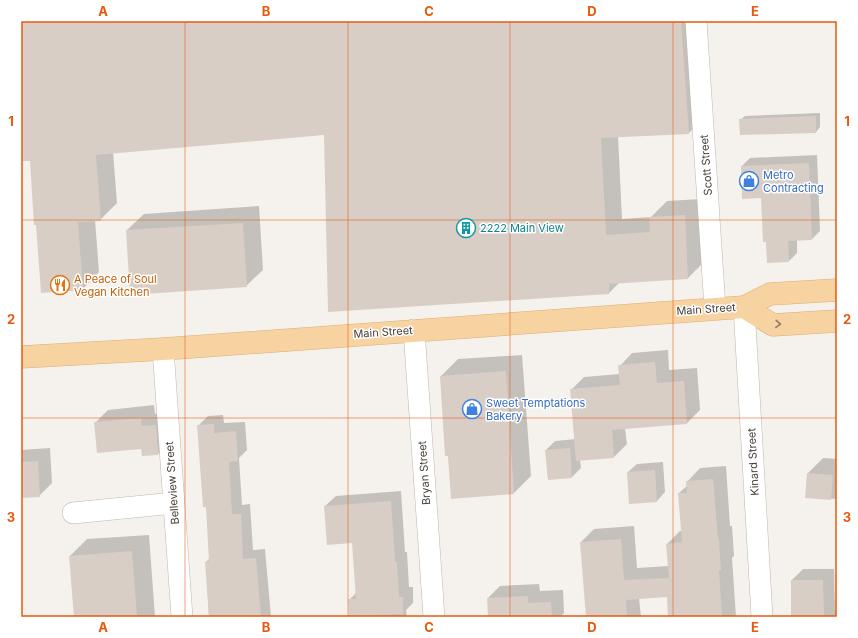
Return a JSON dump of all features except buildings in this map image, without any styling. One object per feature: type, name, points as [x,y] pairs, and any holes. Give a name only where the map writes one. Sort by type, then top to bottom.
[{"type":"main road","name":"Main Street","points":[[21,357],[164,349],[744,307],[770,294],[837,290]]},
{"type":"main road","name":"Main Street","points":[[744,307],[773,325],[837,321]]},
{"type":"street","name":"Scott Street","points":[[696,21],[716,308]]},
{"type":"street","name":"Kinard Street","points":[[744,307],[762,617]]},
{"type":"street","name":"Bryan Street","points":[[414,330],[434,617]]},
{"type":"street","name":"Belleview Street","points":[[164,349],[182,617]]},
{"type":"street","points":[[74,513],[174,503]]},
{"type":"place","name":"Metro Contracting","points":[[749,181]]},
{"type":"place","name":"2222 Main View","points":[[466,228]]},
{"type":"place","name":"A Peace of Soul Vegan Kitchen","points":[[60,285]]},
{"type":"place","name":"Sweet Temptations Bakery","points":[[472,409]]}]
